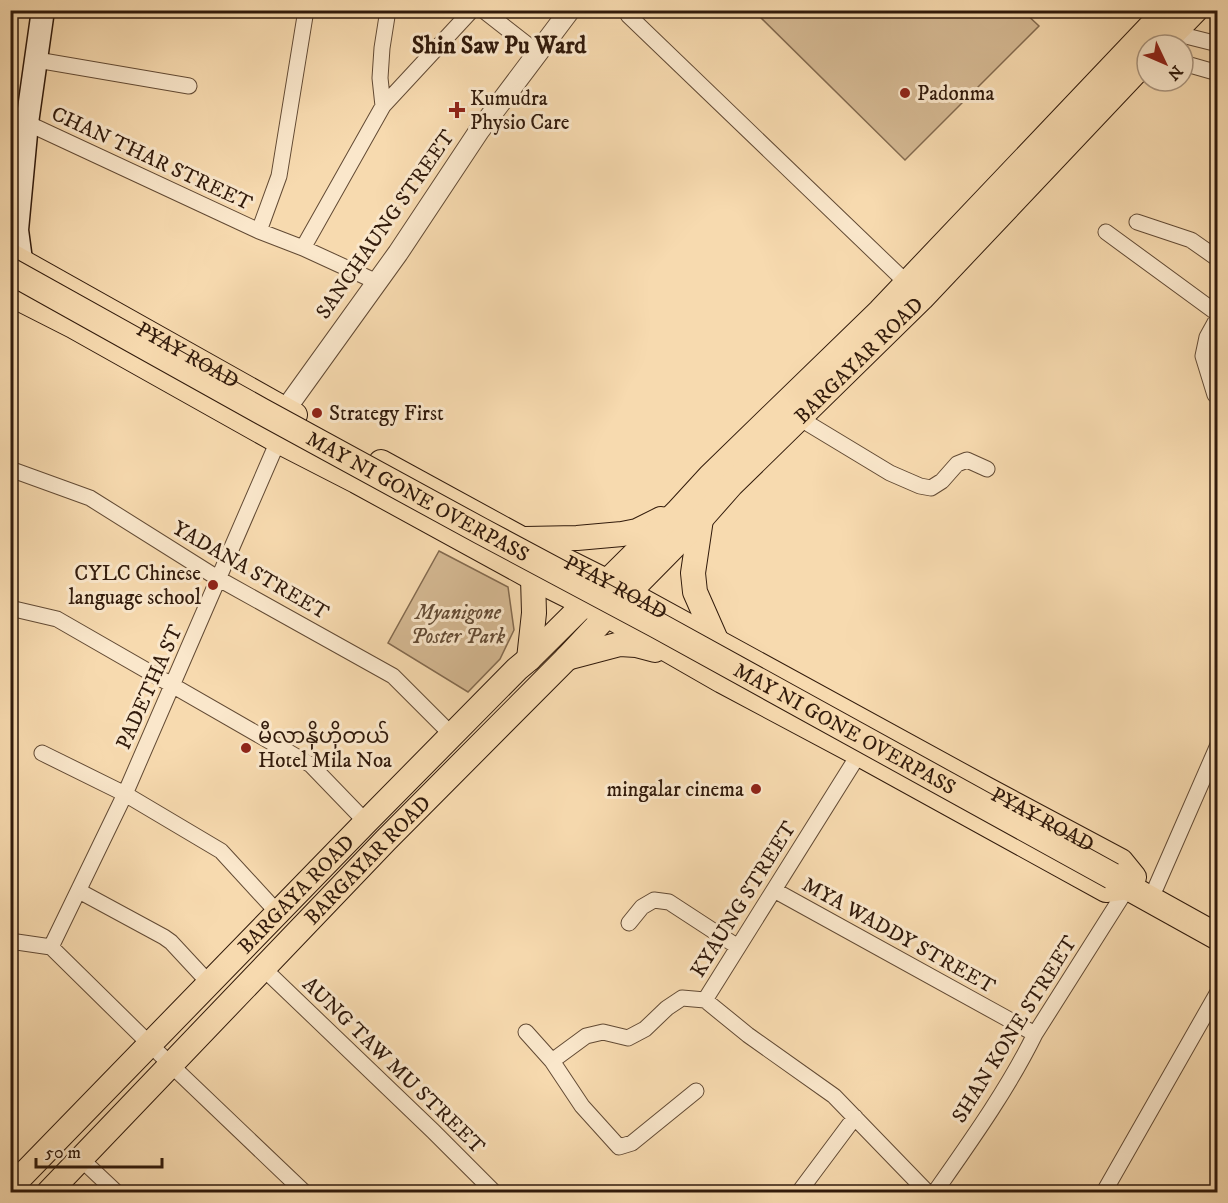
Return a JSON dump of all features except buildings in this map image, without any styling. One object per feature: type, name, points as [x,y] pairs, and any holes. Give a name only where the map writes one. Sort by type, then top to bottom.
[{"type":"highway","name":"MAY NI GONE OVERPASS","points":[[13,280],[1133,882]]},
{"type":"highway","name":"PYAY ROAD","points":[[1133,882],[1218,921]]},
{"type":"highway","name":"PYAY ROAD","points":[[1133,882],[1218,937]]},
{"type":"main road","points":[[13,280],[14,234],[43,10]]},
{"type":"main road","name":"BARGAYAR ROAD","points":[[171,1065],[386,840],[701,519],[791,412],[914,290],[1161,24],[1196,10]]},
{"type":"main road","name":"BARGAYAR ROAD","points":[[1023,175],[1135,71]]},
{"type":"main road","name":"PYAY ROAD","points":[[13,280],[285,410],[522,539],[606,581],[1121,861],[1133,882],[1106,890],[675,655],[607,615],[533,578],[278,441],[73,326],[13,280]]},
{"type":"main road","name":"BARGAYAR ROAD","points":[[584,604],[710,476],[791,412]]},
{"type":"main road","points":[[522,539],[622,534],[637,531],[677,512]]},
{"type":"main road","points":[[701,519],[693,573],[695,592],[717,642]]},
{"type":"main road","points":[[529,659],[534,613],[533,578]]},
{"type":"main road","name":"BARGAYA ROAD","points":[[10,1188],[366,822],[584,604]]},
{"type":"main road","points":[[567,658],[620,644],[636,645],[675,655]]},
{"type":"main road","points":[[366,822],[386,840]]},
{"type":"main road","points":[[49,1192],[171,1065]]},
{"type":"street","points":[[260,231],[279,176],[306,10]]},
{"type":"street","points":[[383,106],[380,78],[388,10]]},
{"type":"street","points":[[303,248],[383,106],[472,10]]},
{"type":"street","points":[[483,10],[538,52]]},
{"type":"street","name":"SANCHAUNG STREET","points":[[285,410],[398,253],[479,131],[570,10]]},
{"type":"street","points":[[627,15],[914,290]]},
{"type":"street","points":[[1161,24],[1218,44]]},
{"type":"street","points":[[37,60],[189,86]]},
{"type":"street","points":[[1195,66],[1218,73]]},
{"type":"street","name":"CHAN THAR STREET","points":[[27,123],[376,282]]},
{"type":"street","points":[[1137,222],[1191,240],[1218,259]]},
{"type":"street","points":[[1106,232],[1218,315],[1207,337],[1203,356],[1215,395]]},
{"type":"street","points":[[791,412],[890,473],[920,486],[931,488],[942,481],[957,464],[967,460],[987,469]]},
{"type":"street","name":"PADETHA ST","points":[[51,946],[125,794],[278,441]]},
{"type":"street","name":"YADANA STREET","points":[[10,469],[90,498],[219,579],[393,676],[452,735]]},
{"type":"street","points":[[10,608],[57,620],[311,765],[366,822]]},
{"type":"street","name":"SHAN KONE STREET","points":[[934,1192],[1010,1078],[1035,1034],[1218,745]]},
{"type":"street","points":[[42,753],[125,794],[221,851],[278,913]]},
{"type":"street","name":"KYAUNG STREET","points":[[859,754],[705,1000],[748,1035],[834,1096],[927,1192]]},
{"type":"street","name":"MYA WADDY STREET","points":[[774,890],[1035,1034]]},
{"type":"street","points":[[79,891],[164,937],[210,984]]},
{"type":"street","points":[[629,923],[642,907],[654,900],[669,902],[738,947]]},
{"type":"street","points":[[10,940],[51,946],[304,1192]]},
{"type":"street","name":"AUNG TAW MU STREET","points":[[264,969],[495,1192]]},
{"type":"street","points":[[1104,1192],[1218,992]]},
{"type":"street","points":[[552,1061],[586,1036],[603,1032],[628,1038],[645,1029],[667,1008],[682,998],[705,1000]]},
{"type":"street","points":[[526,1032],[552,1061],[582,1106],[619,1146],[632,1143],[696,1091]]},
{"type":"street","points":[[799,1192],[855,1117]]},
{"type":"street","points":[[81,1159],[116,1192]]},
{"type":"green space","name":"Padonma","points":[[754,11],[1023,11],[1039,26],[905,160]]},
{"type":"green space","name":"Myanigone Poster Park","points":[[439,551],[508,587],[514,630],[500,659],[468,692],[388,643]]},
{"type":"place","name":"Padonma","points":[[905,93]]},
{"type":"place","name":"Kumudra Physio Care","points":[[457,110]]},
{"type":"place","name":"Strategy First","points":[[317,413]]},
{"type":"place","name":"CYLC Chinese language school","points":[[213,585]]},
{"type":"place","name":"မီလာနိုဟိုတယ် Hotel Mila Noa","points":[[246,748]]},
{"type":"place","name":"mingalar cinema","points":[[756,789]]},
{"type":"district","name":"Shin Saw Pu Ward","points":[[499,45]]}]
